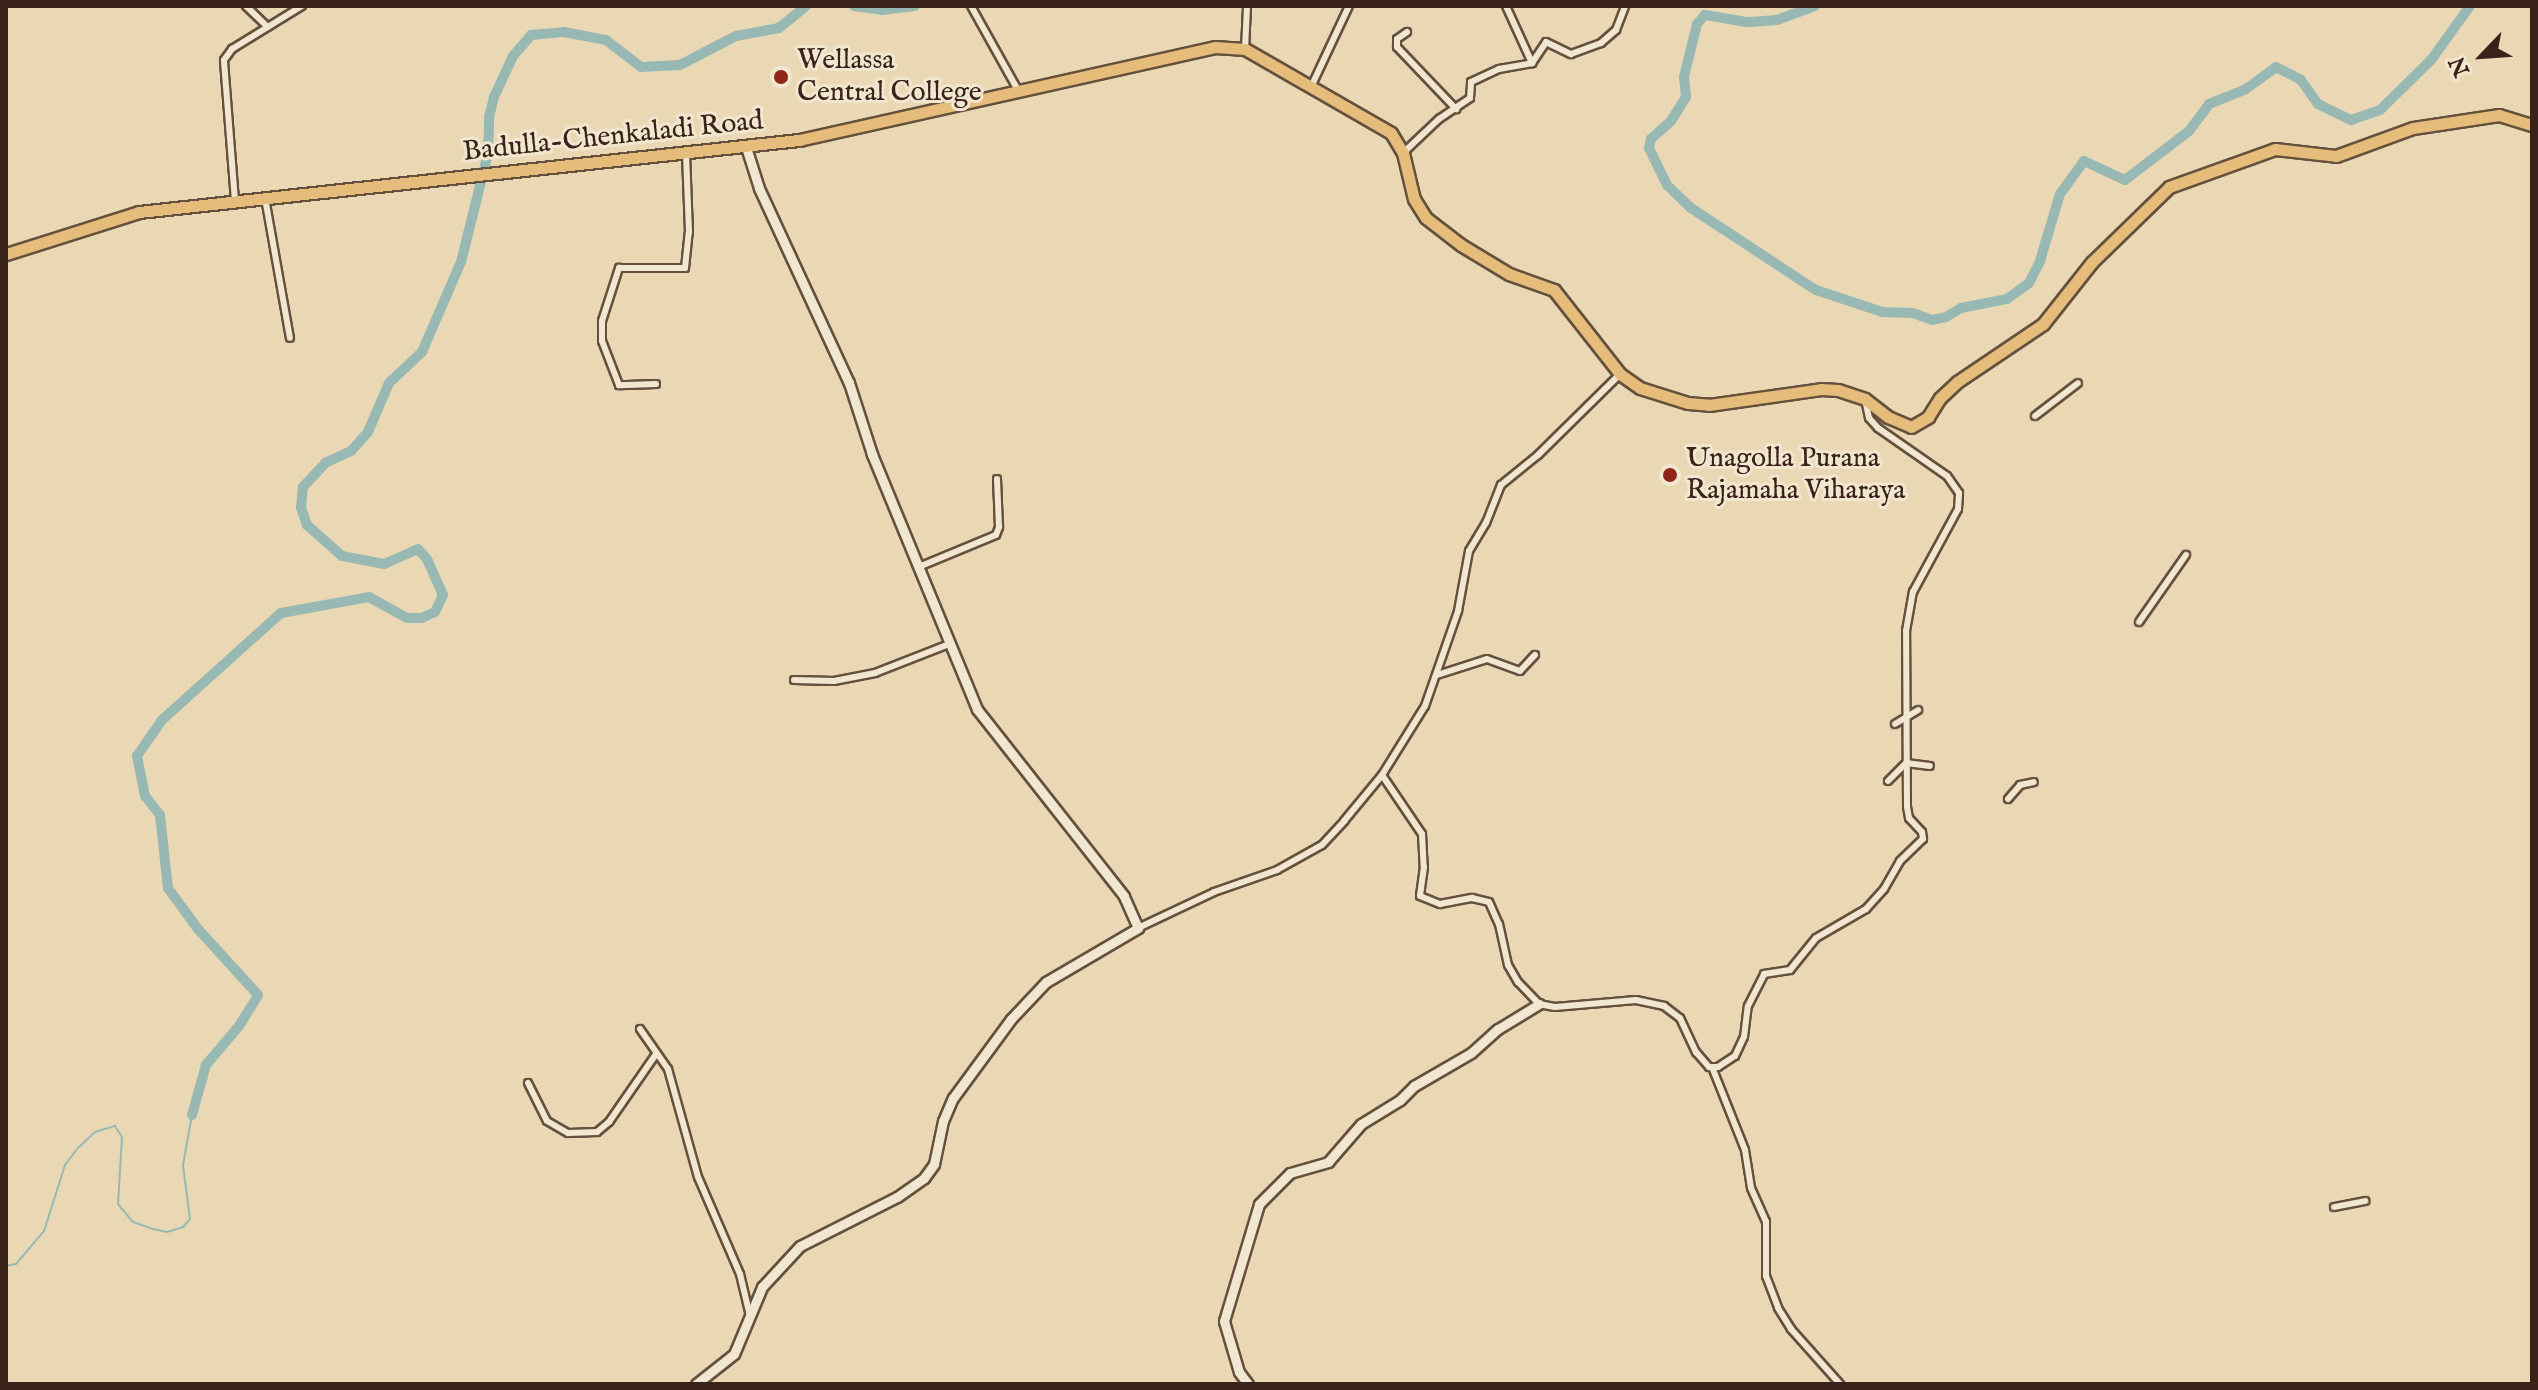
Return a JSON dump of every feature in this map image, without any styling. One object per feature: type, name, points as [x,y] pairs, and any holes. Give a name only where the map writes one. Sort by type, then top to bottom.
[{"type":"highway","name":"Badulla-Chenkaladi Road","points":[[6,254],[139,212],[799,140],[1215,47],[1245,49]]},
{"type":"highway","points":[[1245,49],[1391,133],[1403,153],[1414,199],[1426,218],[1461,245],[1509,274],[1554,290],[1620,374],[1645,391],[1709,405],[1821,389],[1865,399],[1911,427],[1921,424],[1940,398],[1957,382],[2043,324],[2092,262],[2169,187],[2275,149],[2336,156],[2413,128],[2499,115],[2532,125]]},
{"type":"main road","points":[[696,1384],[734,1354],[762,1287],[800,1246],[897,1197],[924,1178],[934,1164],[943,1121],[953,1098],[1011,1019],[1046,982],[1138,928],[1124,896],[1050,804],[1020,760],[985,721],[949,644],[921,566],[872,454],[849,383],[759,188],[746,147]]},
{"type":"main road","points":[[1248,1384],[1239,1372],[1224,1321],[1259,1204],[1290,1173],[1328,1162],[1361,1124],[1400,1100],[1414,1086],[1471,1053],[1498,1029],[1539,1004]]},
{"type":"street","points":[[246,6],[268,27]]},
{"type":"street","points":[[235,201],[224,60],[232,49],[302,6]]},
{"type":"street","points":[[971,6],[1019,92]]},
{"type":"street","points":[[1245,49],[1247,6]]},
{"type":"street","points":[[1311,87],[1349,6]]},
{"type":"street","points":[[1506,6],[1532,63]]},
{"type":"street","points":[[1403,153],[1439,119],[1470,98],[1471,82],[1499,69],[1532,63],[1546,42],[1571,54],[1601,43],[1616,30],[1625,6]]},
{"type":"street","points":[[1407,32],[1397,39],[1397,47],[1456,109]]},
{"type":"street","points":[[656,384],[619,385],[602,341],[602,321],[619,268],[685,268],[689,232],[686,153]]},
{"type":"street","points":[[265,198],[290,338]]},
{"type":"street","points":[[1138,928],[1311,852],[1330,837],[1382,775],[1425,706],[1458,611],[1469,551],[1486,523],[1501,485],[1538,455],[1620,374]]},
{"type":"street","points":[[2035,416],[2078,383]]},
{"type":"street","points":[[1712,1067],[1718,1067],[1735,1056],[1744,1037],[1748,1006],[1764,974],[1790,970],[1816,938],[1866,909],[1884,889],[1900,861],[1923,839],[1922,832],[1909,818],[1906,631],[1913,592],[1958,509],[1959,493],[1947,476],[1878,428],[1869,418],[1865,399]]},
{"type":"street","points":[[921,566],[996,535],[997,479]]},
{"type":"street","points":[[2139,622],[2186,555]]},
{"type":"street","points":[[794,680],[834,681],[875,673],[949,644]]},
{"type":"street","points":[[1437,675],[1487,659],[1520,671],[1535,655]]},
{"type":"street","points":[[1895,724],[1918,710]]},
{"type":"street","points":[[1906,763],[1930,766]]},
{"type":"street","points":[[1888,781],[1906,763]]},
{"type":"street","points":[[1382,775],[1422,834],[1424,867],[1420,896],[1440,904],[1472,898],[1489,902],[1499,924],[1508,965],[1518,982],[1539,1004],[1555,1007],[1636,1000],[1664,1006],[1680,1018],[1696,1052],[1712,1067],[1745,1150],[1751,1188],[1766,1222],[1766,1276],[1778,1308],[1791,1329],[1840,1384]]},
{"type":"street","points":[[2008,799],[2020,785],[2034,782]]},
{"type":"street","points":[[640,1029],[668,1069],[698,1177],[740,1274],[751,1319]]},
{"type":"street","points":[[528,1083],[547,1121],[568,1133],[597,1132],[609,1122],[656,1054]]},
{"type":"street","points":[[2334,1207],[2365,1201]]},
{"type":"waterway","points":[[192,1115],[206,1065],[239,1026],[258,995],[198,929],[168,888],[160,815],[145,796],[137,756],[162,720],[281,613],[369,597],[407,618],[422,618],[435,612],[443,595],[427,559],[418,549],[384,564],[342,556],[307,525],[301,508],[303,487],[325,463],[351,451],[368,432],[389,383],[422,352],[461,262],[488,154],[489,117],[494,97],[513,56],[531,35],[564,32],[606,40],[641,67],[680,65],[736,36],[779,28],[806,6]]},
{"type":"waterway","points":[[854,6],[882,10],[915,6]]},
{"type":"waterway","points":[[1815,6],[1777,20],[1746,22],[1705,15],[1697,24],[1684,77],[1686,97],[1671,121],[1651,139],[1649,148],[1667,185],[1691,208],[1816,290],[1882,312],[1913,313],[1932,320],[1946,317],[1961,308],[2007,299],[2029,283],[2040,261],[2060,194],[2084,161],[2125,180],[2189,131],[2209,104],[2246,89],[2276,67],[2301,80],[2318,104],[2351,120],[2380,110],[2431,60],[2470,6]]},
{"type":"waterway","points":[[6,1266],[16,1264],[44,1231],[65,1165],[78,1148],[95,1132],[115,1126],[122,1137],[118,1204],[133,1222],[167,1232],[183,1227],[190,1219],[183,1165],[192,1115]]},
{"type":"place","name":"Wellassa Central College","points":[[781,77]]},
{"type":"place","name":"Unagolla Purana Rajamaha Viharaya","points":[[1670,475]]}]
